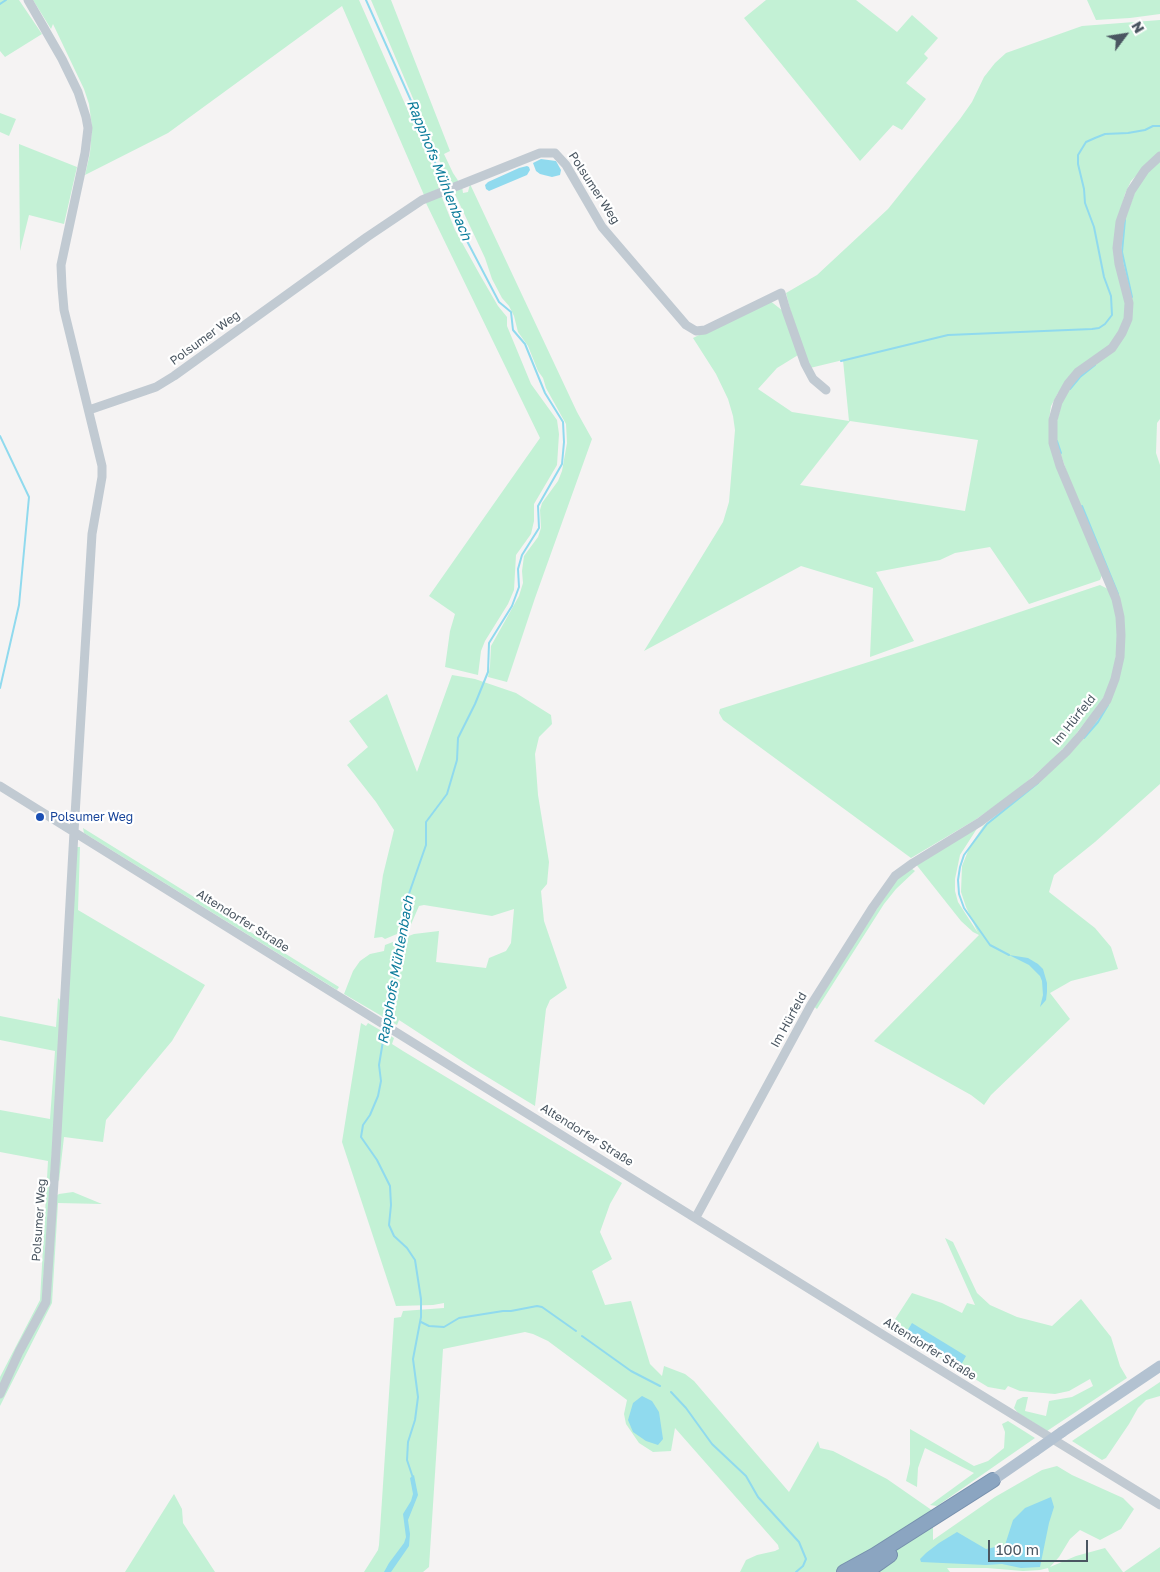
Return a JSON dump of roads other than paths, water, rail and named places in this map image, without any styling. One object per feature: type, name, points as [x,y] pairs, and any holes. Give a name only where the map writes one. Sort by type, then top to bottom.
[{"type":"highway","points":[[844,1572],[875,1555],[993,1480]]},
{"type":"highway","points":[[866,1572],[993,1480]]},
{"type":"main road","points":[[993,1480],[1160,1366]]},
{"type":"street","name":"Polsumer Weg","points":[[0,1394],[46,1302],[92,534],[102,477],[102,466],[64,310],[61,265],[85,153],[88,128],[78,92],[66,66],[28,0]]},
{"type":"street","name":"Polsumer Weg","points":[[89,410],[156,387],[422,200],[540,153],[555,153],[566,164],[602,227],[686,325],[696,331],[705,330],[781,293],[806,364],[813,379],[826,390]]},
{"type":"street","name":"Im Hürfeld","points":[[696,1217],[811,1004],[873,907],[896,876],[913,863],[980,822],[1036,780],[1066,752],[1107,700],[1115,679],[1120,657],[1120,617],[1116,599],[1060,466],[1053,443],[1053,420],[1058,402],[1068,384],[1078,372],[1112,348],[1122,333],[1128,319],[1129,304],[1117,248],[1120,222],[1131,191],[1145,170],[1160,156]]},
{"type":"street","name":"Altendorfer Straße","points":[[0,786],[1160,1505]]},
{"type":"water","points":[[541,159],[556,161],[561,170],[560,175],[552,177],[536,171],[533,163]]},
{"type":"water","points":[[527,166],[530,170],[527,175],[489,191],[486,189],[485,185],[488,182]]},
{"type":"water","points":[[1009,955],[1028,958],[1043,969],[1047,983],[1047,992],[1046,1000],[1040,1007],[1043,995],[1040,976],[1029,965]]},
{"type":"water","points":[[912,1323],[966,1356],[961,1365],[906,1333]]},
{"type":"water","points":[[642,1396],[652,1401],[659,1412],[663,1439],[658,1445],[646,1441],[633,1432],[628,1420],[633,1403]]},
{"type":"water","points":[[414,1475],[418,1495],[408,1520],[409,1546],[391,1572],[384,1572],[406,1537],[403,1514],[413,1494],[410,1478]]},
{"type":"water","points":[[1051,1497],[1054,1507],[1040,1567],[1021,1568],[1002,1564],[921,1562],[920,1559],[926,1553],[957,1532],[986,1549],[1005,1545],[1013,1520],[1025,1508]]},
{"type":"waterway","points":[[0,4],[6,0]]},
{"type":"waterway","name":"Rapphofs Mühlenbach","points":[[366,0],[412,103],[445,188]]},
{"type":"waterway","points":[[841,361],[948,335],[1092,329],[1099,328],[1105,324],[1112,315],[1111,296],[1104,277],[1094,227],[1085,203],[1078,155],[1086,142],[1105,134],[1128,133],[1160,126]]},
{"type":"waterway","name":"Rapphofs Mühlenbach","points":[[387,1022],[402,947],[404,908],[426,845],[426,822],[447,794],[457,760],[458,738],[488,672],[489,643],[512,606],[519,587],[518,569],[522,555],[539,528],[538,506],[562,464],[564,442],[563,422],[545,393],[525,344],[513,330],[511,312],[499,302],[456,220],[447,193]]},
{"type":"waterway","points":[[1125,220],[1122,252],[1132,297]]},
{"type":"waterway","points":[[1070,389],[1080,377],[1095,365]]},
{"type":"waterway","points":[[0,436],[29,497],[19,605],[0,688]]},
{"type":"waterway","points":[[1057,441],[1061,453]]},
{"type":"waterway","points":[[1082,506],[1118,594]]},
{"type":"waterway","points":[[1084,738],[1098,722],[1108,705]]},
{"type":"waterway","points":[[1009,955],[990,945],[964,908],[959,894],[958,880],[960,867],[964,855],[987,824],[1038,783]]},
{"type":"waterway","name":"Rapphofs Mühlenbach","points":[[385,1029],[379,1065],[381,1081],[378,1096],[370,1115],[363,1125],[361,1137],[377,1160],[390,1186],[389,1225],[394,1236],[407,1248],[415,1260],[421,1299],[421,1317],[413,1359],[418,1397],[415,1420],[408,1442],[407,1460],[413,1478]]},
{"type":"waterway","points":[[421,1322],[429,1326],[444,1327],[459,1318],[537,1306],[542,1307],[576,1331]]},
{"type":"waterway","points":[[582,1336],[631,1371],[660,1386]]},
{"type":"waterway","points":[[671,1392],[686,1408],[712,1444],[746,1476],[758,1497],[799,1542],[806,1559],[803,1566],[796,1572]]},
{"type":"place","name":"Polsumer Weg","points":[[40,817]]}]
